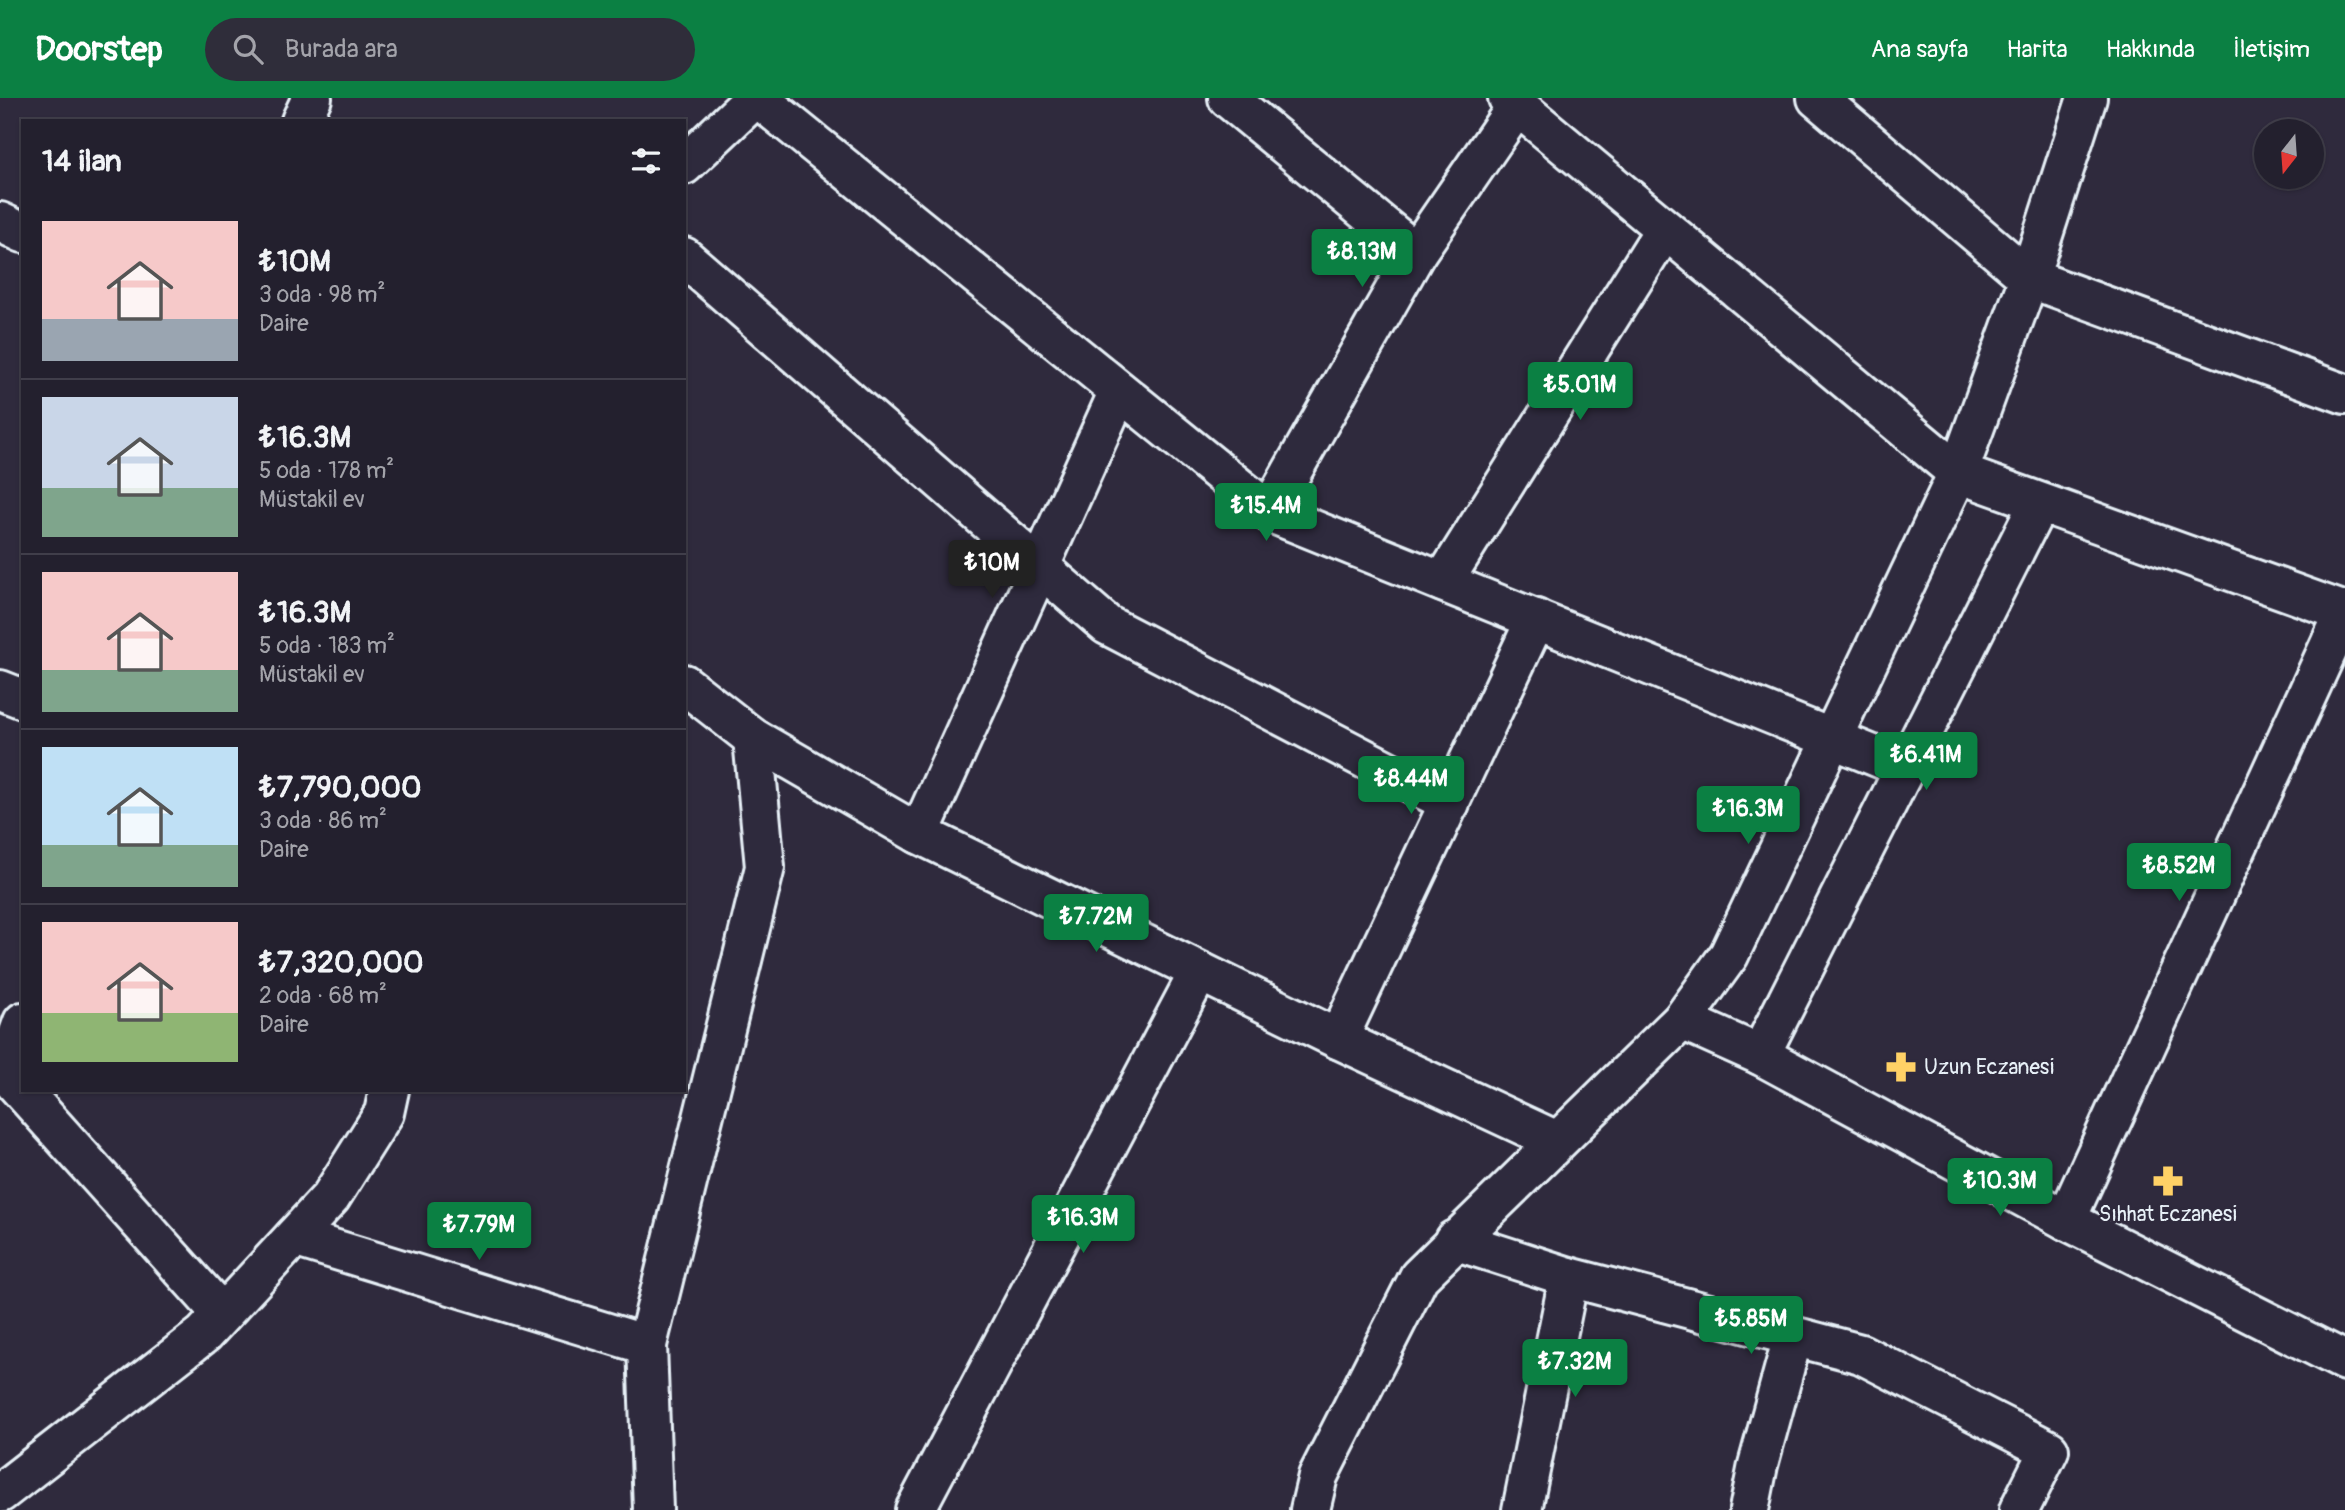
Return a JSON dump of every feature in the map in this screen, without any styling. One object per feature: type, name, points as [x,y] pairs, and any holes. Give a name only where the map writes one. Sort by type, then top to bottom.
[{"type":"street","points":[[301,119],[312,98]]},
{"type":"street","points":[[686,163],[756,98],[1269,512],[1905,768]]},
{"type":"street","points":[[1228,98],[1416,253]]},
{"type":"street","points":[[1817,98],[2029,278],[2345,394]]},
{"type":"street","points":[[1310,1510],[1318,1476],[1419,1277],[1682,1020],[1729,956],[1958,473],[2029,278],[2087,98]]},
{"type":"street","points":[[1269,512],[1416,253],[1512,102],[1958,473],[2345,612],[2066,1220]]},
{"type":"street","points":[[0,222],[21,232]]},
{"type":"street","points":[[1443,582],[1665,229]]},
{"type":"street","points":[[686,259],[1107,625],[1450,803]]},
{"type":"street","points":[[919,834],[1119,391]]},
{"type":"street","points":[[1760,1055],[2039,502]]},
{"type":"street","points":[[1338,1039],[1536,619]]},
{"type":"street","points":[[686,686],[753,738],[919,834],[1338,1039],[1557,1141]]},
{"type":"street","points":[[0,690],[21,698]]},
{"type":"street","points":[[653,1510],[647,1345],[765,867],[753,738]]},
{"type":"street","points":[[915,1510],[1199,972]]},
{"type":"street","points":[[1682,1020],[1760,1055],[2066,1220],[2345,1361]]},
{"type":"street","points":[[21,1028],[5,1072],[21,1090]]},
{"type":"street","points":[[23,1092],[222,1314]]},
{"type":"street","points":[[0,1493],[204,1334],[331,1197],[384,1113],[389,1092]]},
{"type":"street","points":[[294,1237],[647,1345]]},
{"type":"street","points":[[1454,1240],[1570,1277],[1861,1354],[2049,1450],[2019,1510]]},
{"type":"street","points":[[1522,1510],[1570,1277]]},
{"type":"street","points":[[1749,1510],[1758,1465],[1793,1337]]},
{"type":"place","name":"Uzun Eczanesi","points":[[1901,1067]]},
{"type":"place","name":"Sıhhat Eczanesi","points":[[2168,1181]]}]
